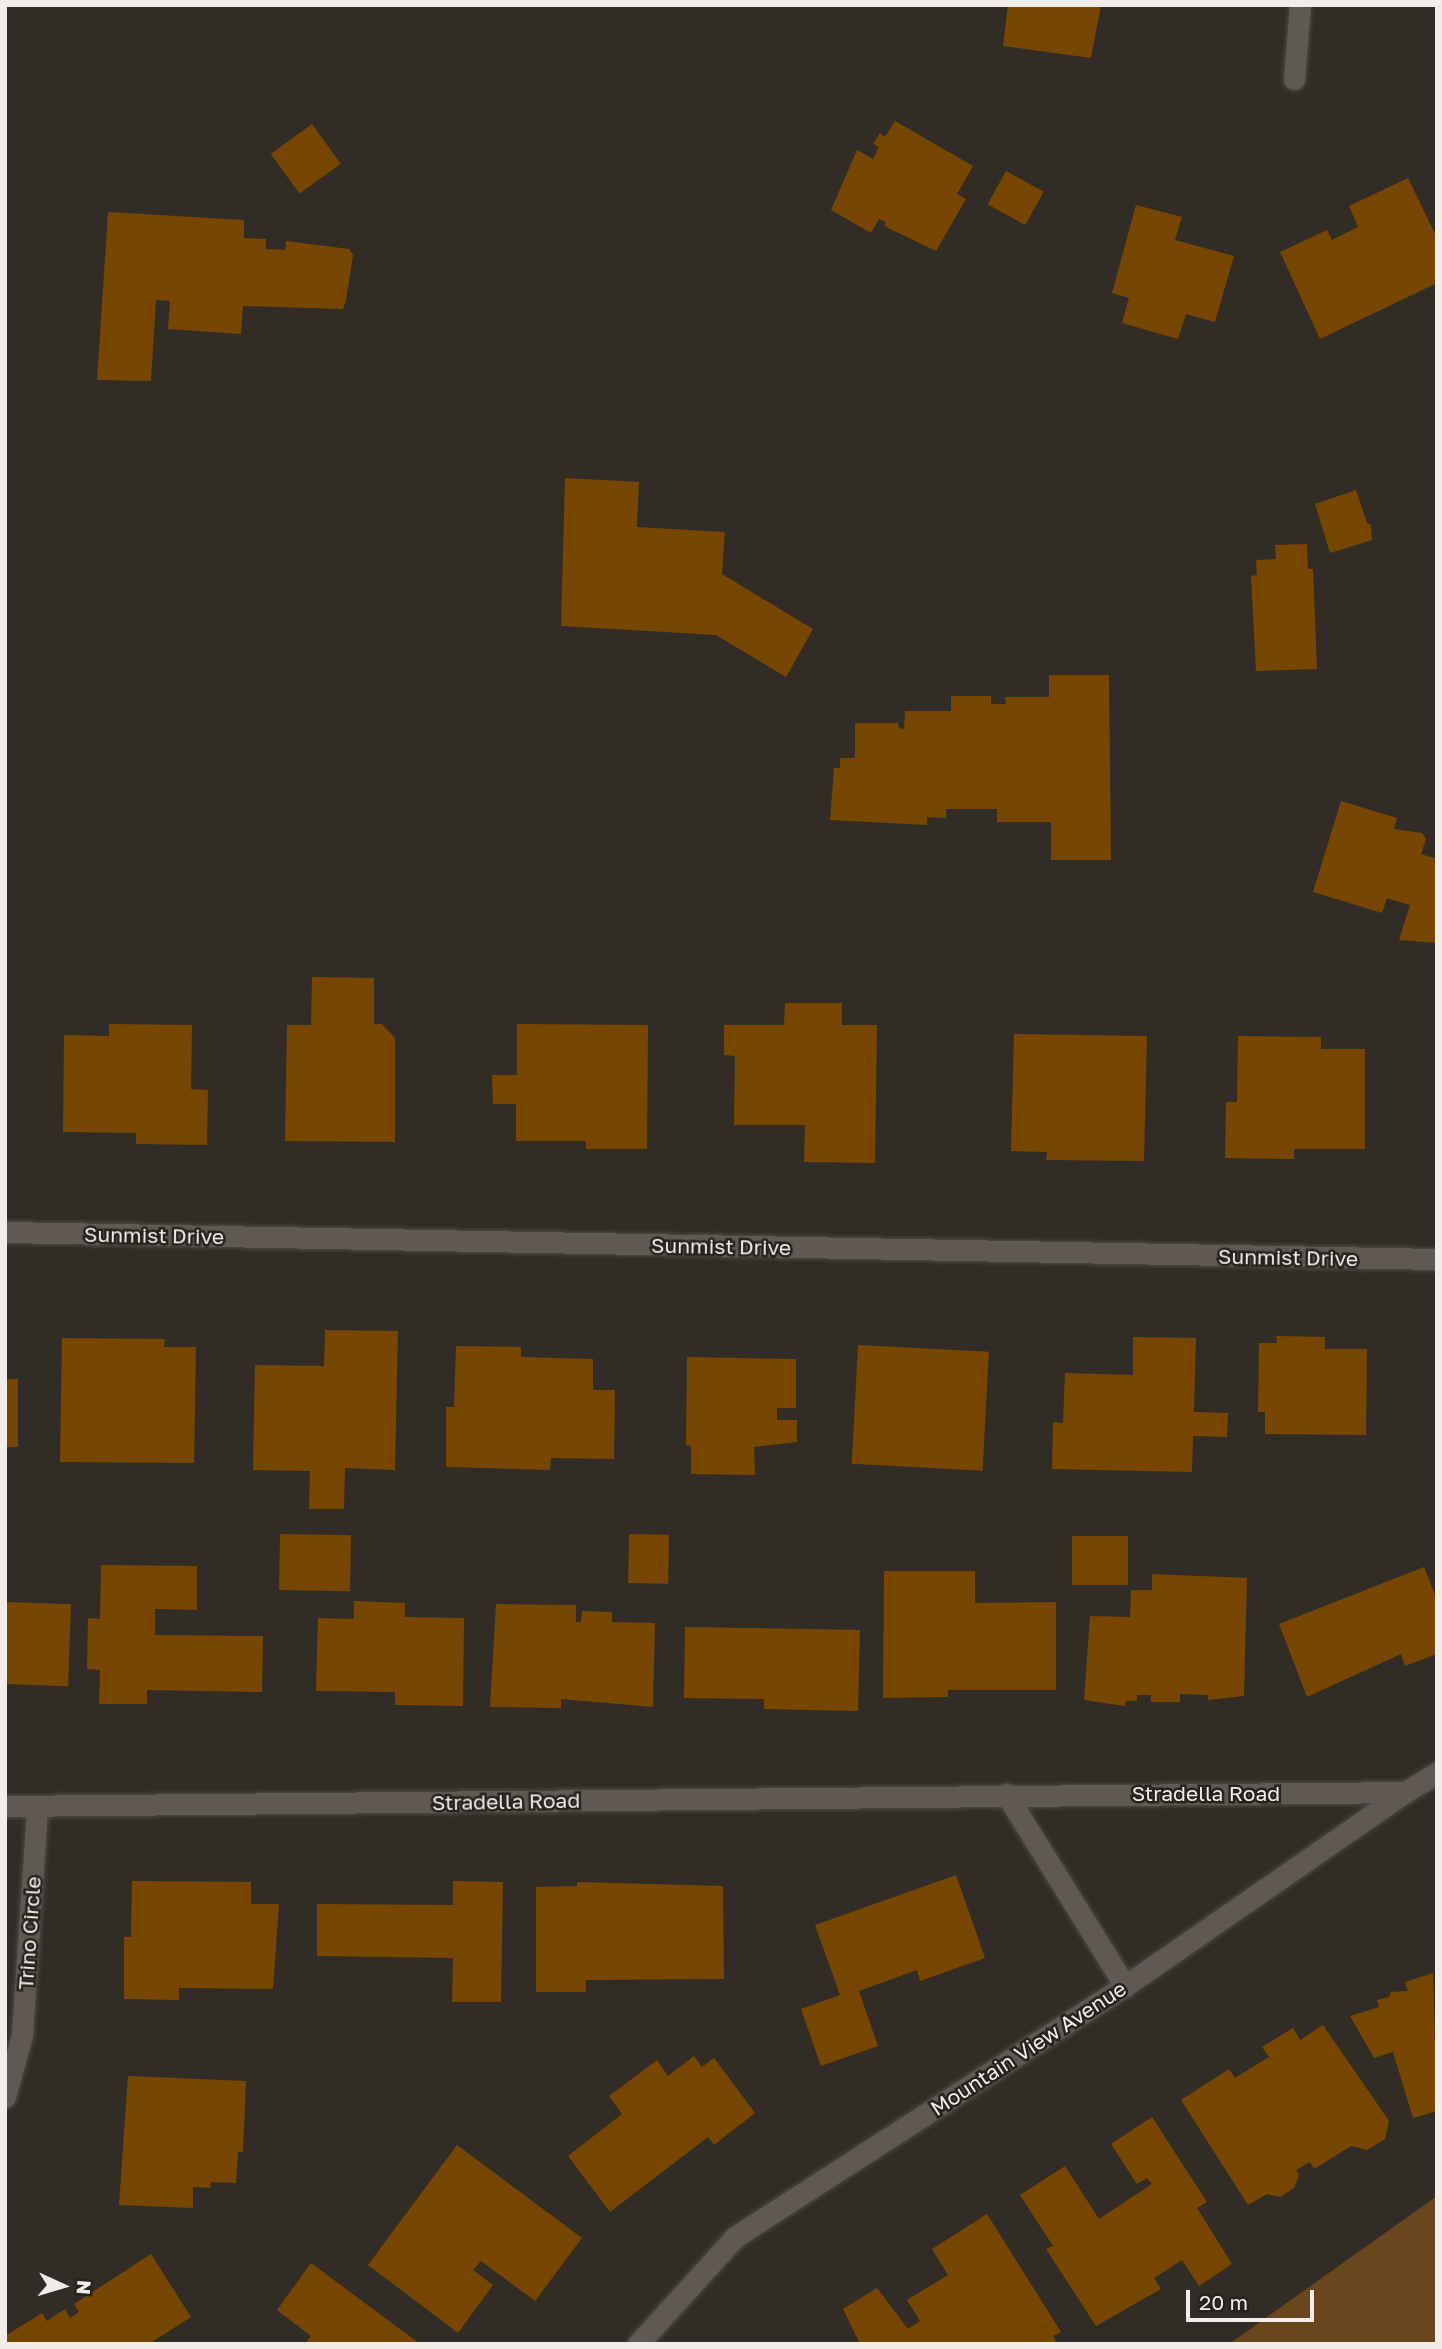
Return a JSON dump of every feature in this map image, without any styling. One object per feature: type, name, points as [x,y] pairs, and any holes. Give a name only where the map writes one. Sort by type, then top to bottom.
[{"type":"street","points":[[1294,79],[1300,5]]},
{"type":"street","name":"Sunmist Drive","points":[[5,1232],[1437,1259]]},
{"type":"street","name":"Mountain View Avenue","points":[[638,2344],[736,2236],[1125,1986],[1405,1792],[1437,1773]]},
{"type":"street","name":"Stradella Road","points":[[5,1806],[37,1808],[1006,1794],[1405,1792]]},
{"type":"street","points":[[1006,1794],[1125,1986]]},
{"type":"street","name":"Trino Circle","points":[[5,2097],[22,2035],[37,1808]]},
{"type":"shaded area","points":[[1437,2196],[1437,2344],[1229,2344]]},
{"type":"building","points":[[1008,5],[1101,5],[1091,58],[1003,46]]},
{"type":"building","points":[[895,121],[973,166],[957,194],[966,199],[936,251],[884,226],[886,222],[879,219],[871,233],[831,210],[857,150],[873,159],[879,147],[873,144],[880,133],[885,137]]},
{"type":"building","points":[[312,124],[341,164],[300,194],[271,154]]},
{"type":"building","points":[[1006,171],[1044,192],[1025,225],[988,204]]},
{"type":"building","points":[[1408,178],[1437,238],[1437,283],[1320,339],[1280,252],[1327,230],[1332,240],[1358,227],[1349,206]]},
{"type":"building","points":[[1136,205],[1182,217],[1175,240],[1234,256],[1215,322],[1186,314],[1178,339],[1122,323],[1129,298],[1112,293]]},
{"type":"building","points":[[108,212],[244,220],[244,238],[266,239],[266,249],[285,250],[286,241],[349,249],[353,255],[343,309],[243,306],[241,334],[168,329],[170,301],[156,300],[151,381],[97,380]]},
{"type":"building","points":[[565,478],[639,482],[637,527],[725,532],[722,574],[813,629],[786,677],[716,635],[561,626]]},
{"type":"building","points":[[1356,490],[1367,523],[1371,525],[1372,540],[1330,553],[1315,504]]},
{"type":"building","points":[[1307,544],[1308,569],[1313,569],[1317,669],[1256,671],[1251,576],[1257,575],[1256,560],[1276,559],[1275,545]]},
{"type":"building","points":[[1049,675],[1109,675],[1111,860],[1051,860],[1051,822],[997,822],[997,809],[946,809],[946,818],[927,817],[927,825],[830,820],[834,768],[840,768],[840,758],[855,758],[855,723],[898,723],[899,728],[904,729],[905,711],[951,711],[951,696],[991,696],[991,704],[1006,704],[1005,697],[1049,697]]},
{"type":"building","points":[[1341,801],[1397,818],[1394,829],[1422,833],[1426,839],[1421,854],[1437,859],[1437,943],[1399,940],[1410,905],[1387,898],[1382,913],[1313,892]]},
{"type":"building","points":[[312,977],[374,978],[374,1024],[382,1024],[395,1038],[395,1142],[285,1141],[287,1025],[311,1025]]},
{"type":"building","points":[[785,1003],[842,1003],[842,1025],[877,1025],[875,1163],[804,1162],[805,1125],[734,1125],[735,1056],[724,1055],[724,1025],[784,1025]]},
{"type":"building","points":[[109,1024],[192,1025],[191,1089],[208,1090],[207,1145],[136,1144],[136,1133],[63,1132],[64,1035],[109,1036]]},
{"type":"building","points":[[517,1024],[648,1025],[647,1149],[586,1149],[586,1141],[516,1141],[516,1104],[493,1104],[492,1075],[517,1075]]},
{"type":"building","points":[[1014,1034],[1147,1036],[1144,1161],[1046,1160],[1047,1152],[1011,1151]]},
{"type":"building","points":[[1238,1036],[1321,1037],[1321,1049],[1365,1049],[1365,1149],[1294,1149],[1294,1159],[1225,1158],[1226,1102],[1237,1102]]},
{"type":"building","points":[[325,1330],[398,1331],[395,1470],[345,1468],[344,1509],[309,1509],[310,1471],[253,1470],[255,1365],[324,1366]]},
{"type":"building","points":[[1276,1336],[1325,1337],[1325,1349],[1367,1349],[1366,1435],[1265,1434],[1265,1412],[1258,1412],[1259,1343],[1277,1343]]},
{"type":"building","points":[[1133,1337],[1196,1338],[1194,1412],[1228,1413],[1227,1437],[1193,1436],[1192,1472],[1052,1469],[1053,1422],[1063,1423],[1065,1373],[1133,1375]]},
{"type":"building","points":[[62,1338],[165,1339],[164,1347],[196,1347],[194,1463],[60,1462]]},
{"type":"building","points":[[858,1345],[989,1352],[983,1471],[852,1464]]},
{"type":"building","points":[[456,1346],[521,1347],[521,1357],[593,1359],[593,1390],[615,1390],[614,1459],[551,1458],[550,1470],[446,1467],[446,1407],[454,1407]]},
{"type":"building","points":[[687,1357],[796,1359],[796,1408],[777,1408],[777,1420],[797,1420],[797,1442],[754,1447],[755,1475],[691,1474],[691,1446],[686,1445]]},
{"type":"building","points":[[5,1379],[18,1379],[18,1447],[5,1447]]},
{"type":"building","points":[[280,1534],[351,1535],[350,1591],[279,1590]]},
{"type":"building","points":[[629,1534],[669,1535],[668,1584],[628,1583]]},
{"type":"building","points":[[1072,1536],[1128,1536],[1128,1585],[1072,1585]]},
{"type":"building","points":[[101,1565],[197,1566],[197,1610],[155,1609],[155,1635],[263,1636],[262,1692],[147,1690],[147,1704],[99,1704],[100,1670],[87,1669],[88,1618],[100,1619]]},
{"type":"building","points":[[1424,1567],[1437,1600],[1437,1654],[1405,1666],[1401,1654],[1307,1697],[1279,1624]]},
{"type":"building","points":[[884,1571],[975,1571],[975,1603],[1056,1602],[1056,1690],[948,1690],[948,1697],[883,1698]]},
{"type":"building","points":[[1152,1574],[1247,1578],[1244,1696],[1208,1700],[1208,1695],[1180,1694],[1180,1702],[1151,1702],[1151,1695],[1137,1695],[1137,1701],[1126,1701],[1125,1706],[1084,1700],[1090,1616],[1130,1617],[1131,1590],[1152,1590]]},
{"type":"building","points":[[354,1601],[405,1603],[405,1617],[464,1618],[463,1706],[395,1705],[395,1692],[316,1691],[318,1618],[354,1619]]},
{"type":"building","points":[[5,1602],[71,1604],[68,1686],[5,1684]]},
{"type":"building","points":[[496,1604],[576,1605],[576,1622],[581,1622],[582,1611],[612,1612],[612,1622],[655,1623],[653,1707],[561,1699],[561,1708],[490,1707]]},
{"type":"building","points":[[685,1627],[860,1630],[858,1711],[764,1709],[764,1699],[684,1698]]},
{"type":"building","points":[[956,1875],[985,1958],[920,1981],[917,1970],[859,1991],[878,2046],[821,2066],[801,2009],[840,1995],[815,1925]]},
{"type":"building","points":[[132,1881],[251,1882],[251,1904],[279,1904],[273,1989],[179,1988],[179,2000],[124,1999],[124,1937],[131,1937]]},
{"type":"building","points":[[453,1881],[503,1882],[501,2002],[452,2002],[453,1958],[317,1956],[317,1904],[453,1905]]},
{"type":"building","points":[[577,1882],[723,1886],[724,1979],[586,1980],[586,1992],[536,1992],[536,1887],[577,1886]]},
{"type":"building","points":[[1433,1973],[1437,2111],[1413,2118],[1393,2052],[1374,2058],[1350,2016],[1379,2007],[1377,2000],[1389,1997],[1391,1992],[1408,1991],[1405,1982]]},
{"type":"building","points":[[1323,2025],[1389,2121],[1385,2139],[1367,2150],[1351,2146],[1314,2169],[1310,2162],[1296,2170],[1299,2175],[1294,2188],[1280,2197],[1267,2194],[1248,2205],[1181,2100],[1229,2069],[1235,2078],[1269,2057],[1262,2047],[1293,2028],[1300,2040]]},
{"type":"building","points":[[694,2056],[702,2067],[714,2058],[755,2113],[714,2145],[708,2137],[610,2212],[568,2156],[622,2114],[609,2096],[657,2060],[668,2076]]},
{"type":"building","points":[[128,2076],[246,2081],[243,2152],[238,2152],[236,2183],[211,2182],[210,2188],[193,2187],[193,2208],[119,2205]]},
{"type":"building","points":[[1152,2117],[1207,2202],[1197,2208],[1232,2264],[1199,2286],[1182,2260],[1154,2278],[1161,2289],[1096,2326],[1046,2249],[1053,2246],[1020,2195],[1065,2166],[1099,2219],[1152,2184],[1147,2178],[1137,2184],[1111,2144]]},
{"type":"building","points":[[457,2145],[582,2238],[535,2301],[481,2261],[473,2270],[493,2285],[458,2333],[368,2265]]},
{"type":"building","points":[[987,2214],[1061,2332],[1053,2336],[1057,2344],[860,2344],[843,2309],[877,2288],[908,2329],[920,2321],[907,2300],[948,2275],[932,2249]]},
{"type":"building","points":[[151,2254],[191,2317],[149,2344],[5,2344],[5,2336],[42,2313],[47,2321],[65,2309],[70,2318],[79,2312],[74,2304]]},
{"type":"building","points":[[311,2263],[420,2344],[305,2344],[311,2336],[277,2310]]}]
